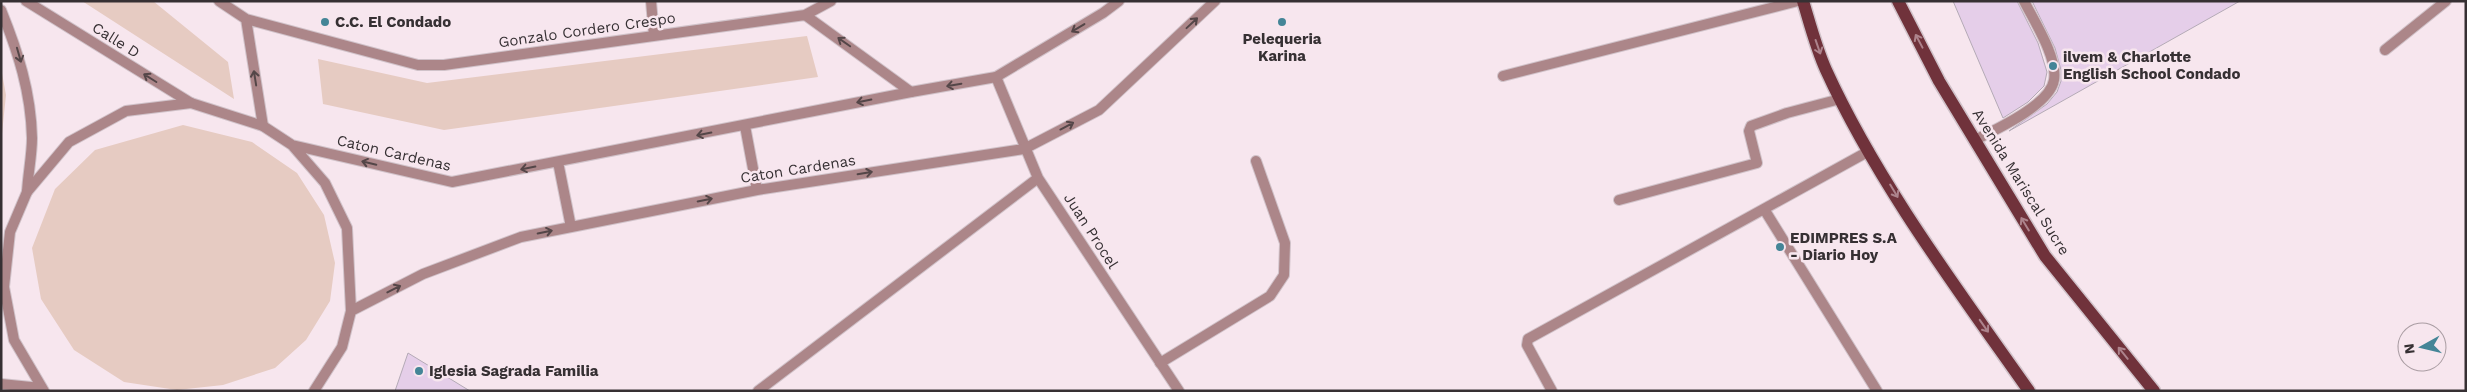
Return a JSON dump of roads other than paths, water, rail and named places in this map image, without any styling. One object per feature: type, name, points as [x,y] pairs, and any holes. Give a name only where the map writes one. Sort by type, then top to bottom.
[{"type":"main road","points":[[1802,1],[1825,68],[1869,151],[1934,253],[2029,391]]},
{"type":"main road","name":"Avenida Mariscal Sucre","points":[[1898,1],[1940,81],[2045,256],[2154,391]]},
{"type":"street","name":"Calle D","points":[[26,1],[191,103]]},
{"type":"street","name":"Gonzalo Cordero Crespo","points":[[219,1],[246,20],[418,65],[444,65],[806,15]]},
{"type":"street","points":[[651,1],[654,36]]},
{"type":"street","points":[[831,1],[806,15],[911,92]]},
{"type":"street","name":"Caton Cardenas","points":[[292,145],[452,182],[911,92],[996,78],[1103,13],[1119,1]]},
{"type":"street","name":"Caton Cardenas","points":[[351,311],[442,267],[521,237],[757,190],[1024,149],[1099,110],[1215,1]]},
{"type":"street","points":[[1503,76],[1798,1]]},
{"type":"street","points":[[1975,140],[2013,121],[2044,97],[2054,82],[2054,65],[2038,27],[2024,1]]},
{"type":"street","points":[[2385,50],[2446,1]]},
{"type":"street","points":[[1,10],[18,50],[28,92],[32,139],[27,192]]},
{"type":"street","points":[[246,20],[263,126]]},
{"type":"street","name":"Juan Procel","points":[[996,78],[1024,149],[1038,178],[1179,391]]},
{"type":"street","points":[[1619,200],[1757,162],[1749,131],[1751,126],[1787,113],[1840,99]]},
{"type":"street","points":[[42,390],[14,340],[4,287],[6,235],[27,192],[69,142],[126,111],[191,103],[263,126],[292,145],[325,183],[347,228],[351,311],[342,347],[314,391]]},
{"type":"street","points":[[745,126],[757,190]]},
{"type":"street","points":[[1552,391],[1527,345],[1528,339],[1869,151]]},
{"type":"street","points":[[1160,363],[1270,296],[1284,275],[1285,244],[1256,161]]},
{"type":"street","points":[[558,162],[571,227]]},
{"type":"street","points":[[758,391],[1038,178]]},
{"type":"street","points":[[1764,209],[1877,391]]},
{"type":"street","points":[[1,384],[42,390]]},
{"type":"place","name":"C.C. El Condado","points":[[325,22]]},
{"type":"place","name":"Pelequeria Karina","points":[[1282,22]]},
{"type":"place","name":"ilvem & Charlotte English School Condado","points":[[2053,66]]},
{"type":"place","name":"EDIMPRES S.A - Diario Hoy","points":[[1780,247]]},
{"type":"place","name":"Iglesia Sagrada Familia","points":[[419,371]]}]
